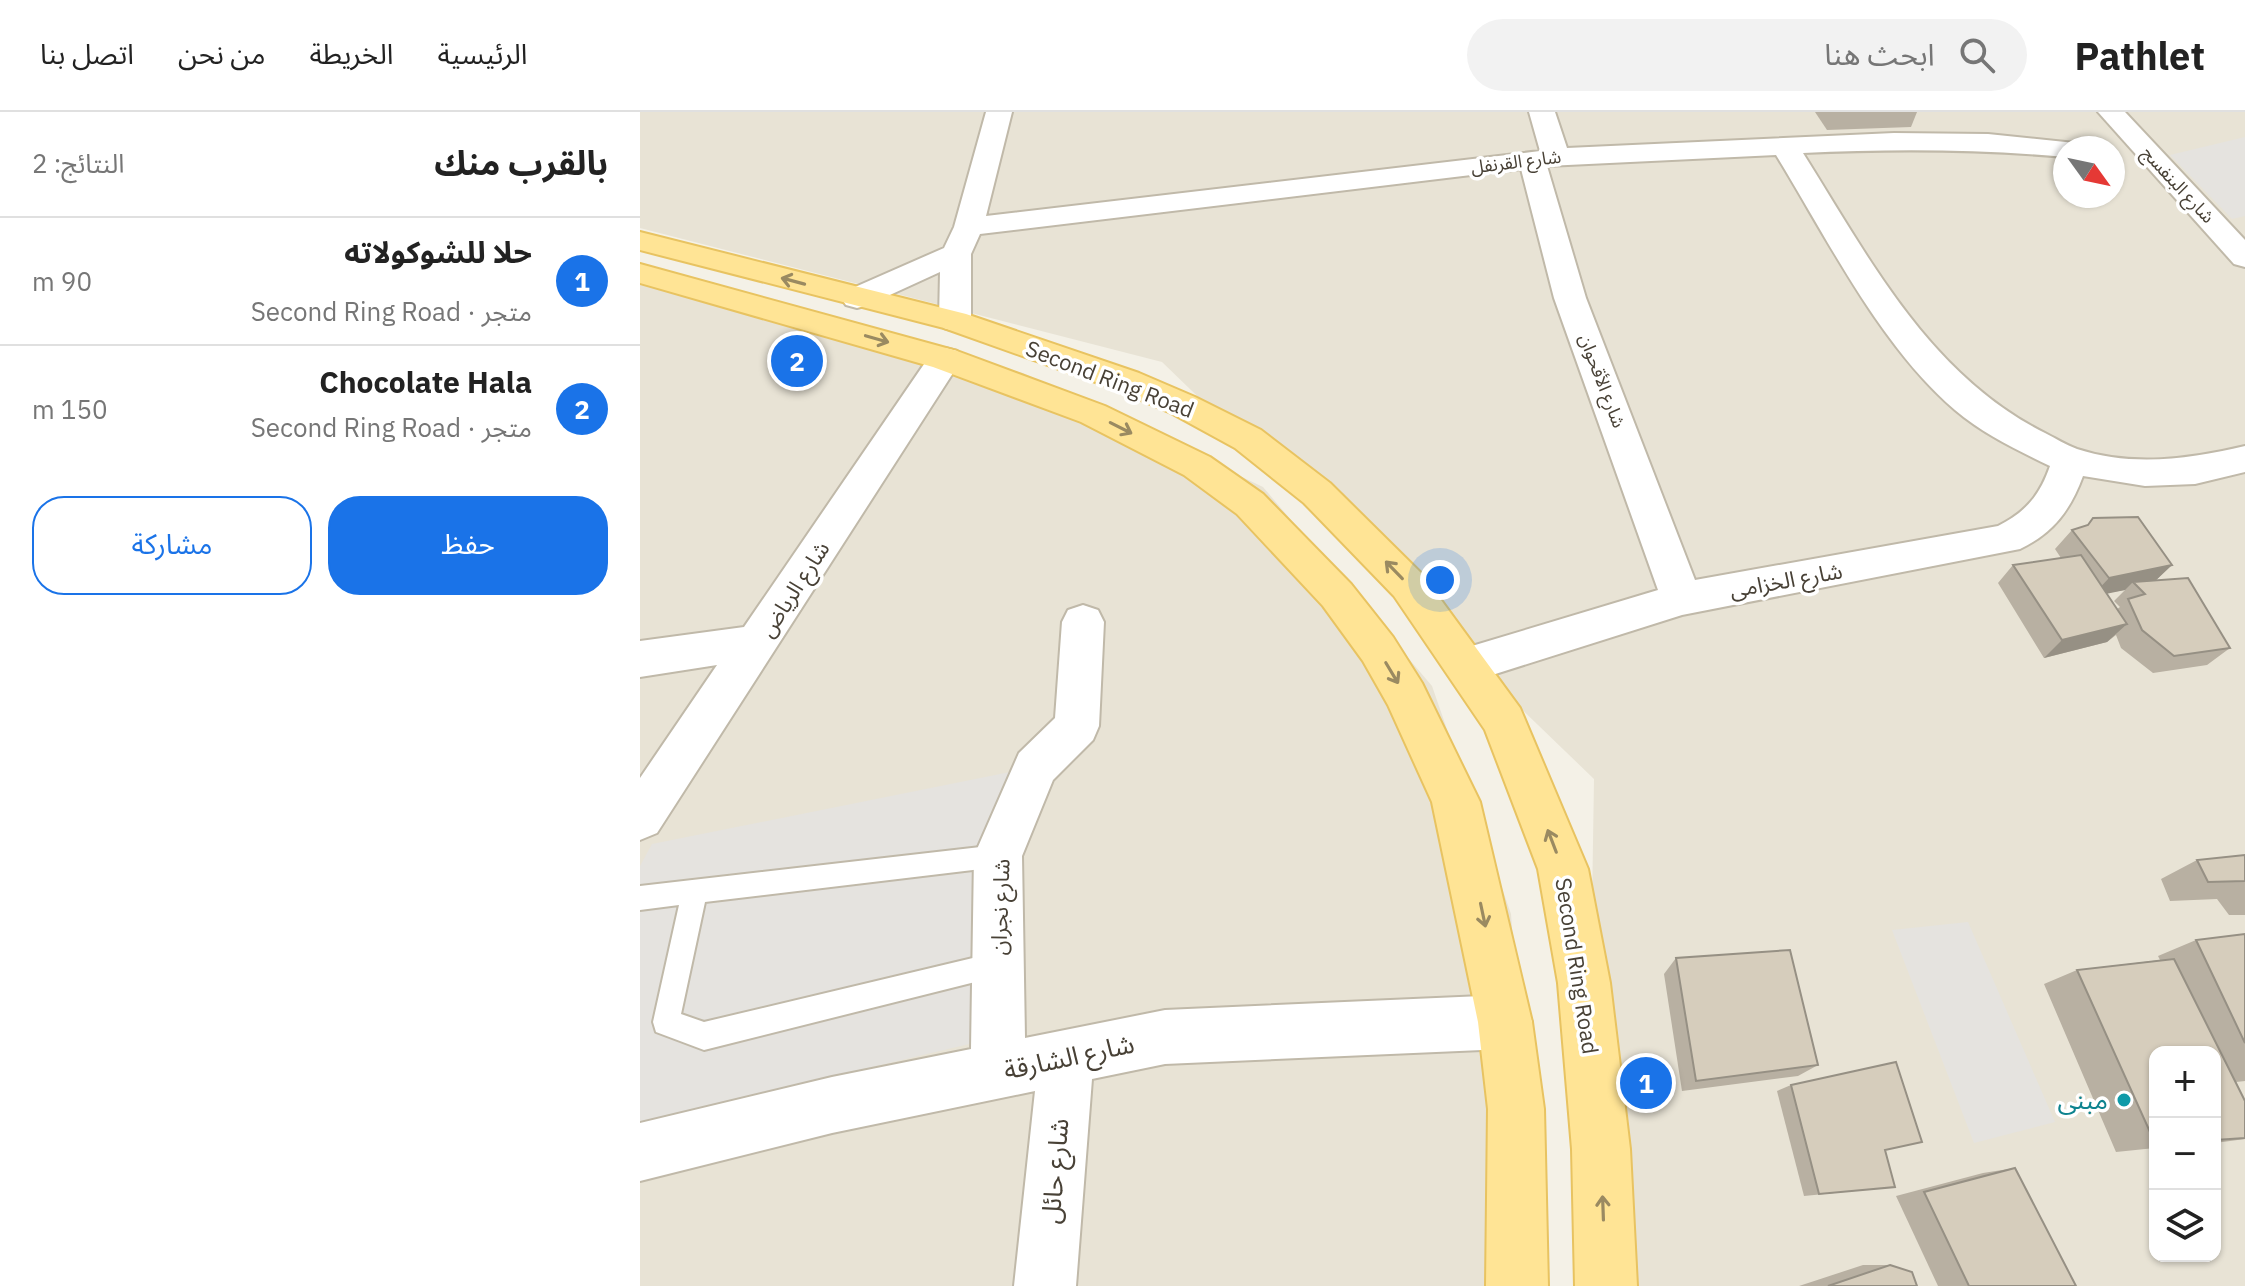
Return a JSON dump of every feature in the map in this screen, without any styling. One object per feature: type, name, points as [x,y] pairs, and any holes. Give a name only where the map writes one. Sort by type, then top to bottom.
[{"type":"main road","name":"Second Ring Road","points":[[640,241],[857,298],[950,340],[1197,466],[1250,504],[1337,595],[1378,649],[1406,696],[1456,802],[1505,1022],[1516,1109],[1517,1286]]},
{"type":"main road","name":"Second Ring Road","points":[[640,273],[1127,381],[1183,405],[1248,439],[1317,493],[1361,535],[1408,585],[1467,665],[1504,722],[1563,869],[1584,983],[1601,1149],[1606,1286]]},
{"type":"street","points":[[950,340],[963,240],[999,112]]},
{"type":"street","name":"شارع الأقحوان","points":[[1542,112],[1544,159],[1570,298],[1682,599]]},
{"type":"street","name":"شارع البنفسج","points":[[2111,112],[2245,258]]},
{"type":"street","name":"شارع القرنفل","points":[[857,298],[963,240],[1544,159],[1894,141],[1988,142],[2053,148]]},
{"type":"street","points":[[1785,147],[1885,308],[1941,376],[1968,402],[2005,428],[2070,461],[2145,473],[2195,471],[2245,459]]},
{"type":"street","points":[[2125,154],[2151,157]]},
{"type":"street","name":"شارع الرياض","points":[[640,818],[759,642],[950,340]]},
{"type":"street","name":"شارع الخزامى","points":[[1467,665],[1682,599],[2006,539],[2033,527],[2048,513],[2059,494],[2070,461]]},
{"type":"street","name":"شارع نجران","points":[[998,1071],[998,856],[1035,767],[1077,726],[1083,622]]},
{"type":"street","points":[[640,659],[759,642]]},
{"type":"street","name":"شارع الشارقة","points":[[640,1152],[832,1105],[1165,1037],[1505,1022]]},
{"type":"street","name":"شارع حائل","points":[[1045,1286],[1066,1057]]},
{"type":"lane","points":[[640,898],[998,856]]},
{"type":"lane","points":[[695,892],[666,1022],[704,1036],[998,965]]},
{"type":"shaded area","points":[[640,112],[2245,112],[2245,1286],[1586,1286],[1594,779],[1162,362],[640,228]]},
{"type":"shaded area","points":[[2245,137],[2245,216],[2232,219],[2170,155]]},
{"type":"shaded area","points":[[640,275],[837,329],[1023,373],[1263,487],[1432,686],[1511,914],[1537,1286],[640,1286]]},
{"type":"shaded area","points":[[1015,771],[982,1041],[640,1122],[640,866],[652,844]]},
{"type":"shaded area","points":[[1968,922],[2055,1122],[1974,1143],[1892,930]]},
{"type":"building","points":[[2138,517],[2172,565],[2109,578],[2072,530],[2088,525],[2093,518]]},
{"type":"building","points":[[2081,555],[2127,624],[2062,640],[2013,565]]},
{"type":"building","points":[[2188,578],[2230,648],[2174,656],[2142,630],[2128,599],[2145,594],[2133,582]]},
{"type":"building","points":[[2245,855],[2245,881],[2208,882],[2197,860]]},
{"type":"building","points":[[2245,934],[2245,1043],[2196,940]]},
{"type":"building","points":[[1790,950],[1818,1065],[1696,1081],[1676,958]]},
{"type":"building","points":[[2174,959],[2218,1046],[2149,1046],[2149,1130],[2077,970]]},
{"type":"building","points":[[2221,1053],[2245,1101],[2245,1138],[2221,1140]]},
{"type":"building","points":[[1896,1062],[1922,1142],[1885,1150],[1895,1187],[1819,1194],[1791,1085]]},
{"type":"building","points":[[2015,1168],[2076,1286],[1969,1286],[1924,1192]]},
{"type":"building","points":[[1890,1265],[1912,1272],[1917,1286],[1828,1286]]},
{"type":"place","name":"Chocolate Hala","points":[[797,361]]},
{"type":"place","name":"حلا للشوكولاته","points":[[1646,1083]]},
{"type":"place","name":"مبنى","points":[[2124,1100]]}]
